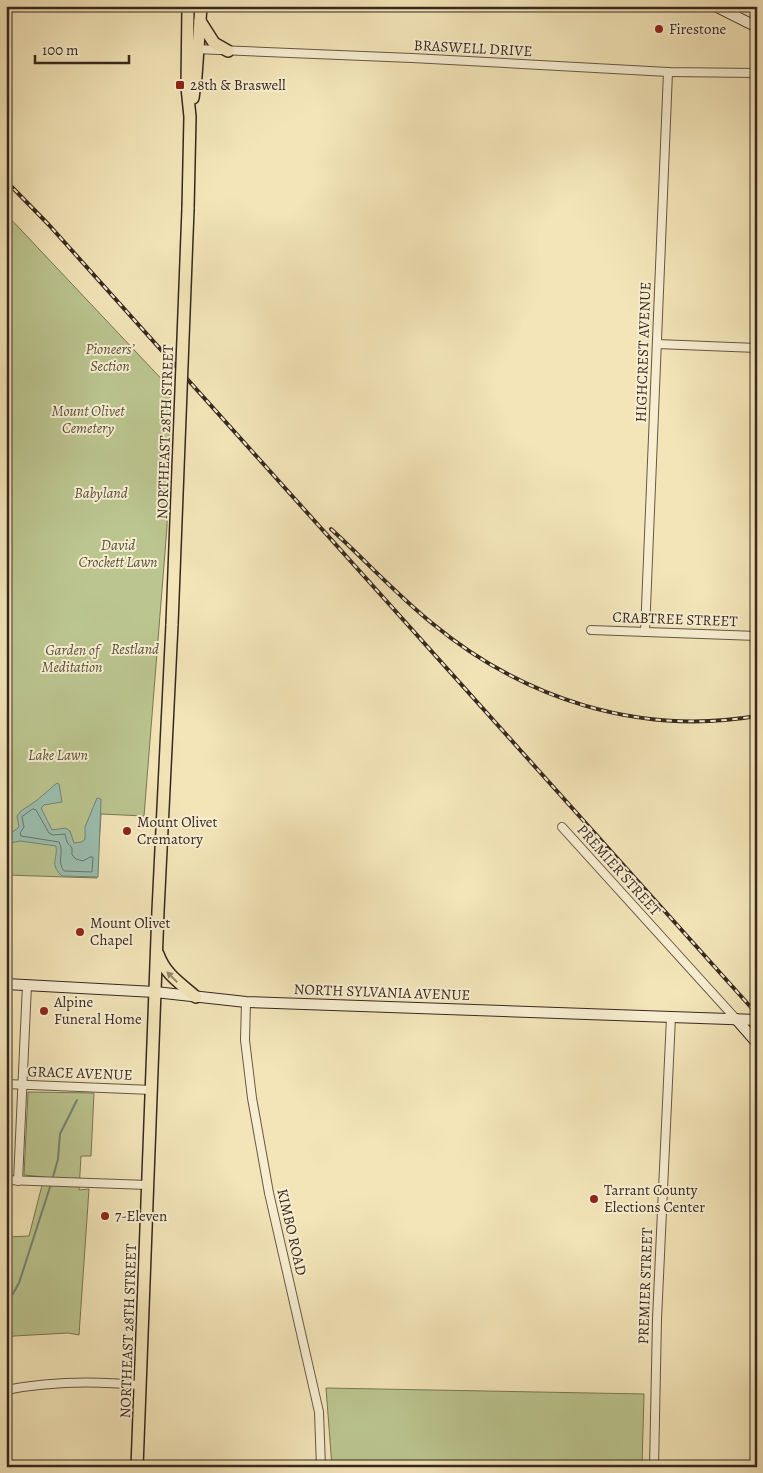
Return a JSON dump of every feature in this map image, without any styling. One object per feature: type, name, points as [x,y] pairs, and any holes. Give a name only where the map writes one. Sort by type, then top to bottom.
[{"type":"main road","name":"NORTHEAST 28TH STREET","points":[[137,1467],[188,209],[193,49],[188,6]]},
{"type":"main road","name":"NORTHEAST 28TH STREET","points":[[193,49],[200,22],[201,6]]},
{"type":"main road","points":[[715,6],[757,27]]},
{"type":"main road","points":[[200,22],[214,43],[228,51]]},
{"type":"main road","points":[[157,951],[164,969],[196,997]]},
{"type":"main road","name":"NORTH SYLVANIA AVENUE","points":[[6,984],[155,992],[246,1002],[757,1020]]},
{"type":"main road","points":[[736,1019],[757,1043]]},
{"type":"street","name":"BRASWELL DRIVE","points":[[193,49],[412,58],[668,72],[757,73]]},
{"type":"street","name":"HIGHCREST AVENUE","points":[[645,632],[668,72]]},
{"type":"street","points":[[658,344],[757,348]]},
{"type":"street","name":"CRABTREE STREET","points":[[591,630],[757,636]]},
{"type":"street","name":"PREMIER STREET","points":[[562,827],[736,1019]]},
{"type":"street","points":[[18,1181],[27,985]]},
{"type":"street","name":"KIMBO ROAD","points":[[246,1002],[245,1040],[252,1098],[269,1193],[319,1412],[321,1467]]},
{"type":"street","name":"PREMIER STREET","points":[[654,1467],[657,1319],[671,1017]]},
{"type":"street","name":"GRACE AVENUE","points":[[6,1084],[152,1090]]},
{"type":"street","points":[[6,1180],[148,1185]]},
{"type":"street","points":[[6,1390],[20,1387],[67,1384],[140,1385]]},
{"type":"green space","name":"Mount Olivet Cemetery","points":[[6,214],[170,388],[167,527],[144,816],[101,814],[97,878],[6,875]]},
{"type":"green space","points":[[28,1092],[94,1093],[91,1156],[81,1156],[79,1190],[89,1189],[79,1335],[68,1333],[6,1338],[6,1237],[29,1236],[45,1177],[24,1175]]},
{"type":"green space","points":[[326,1388],[644,1394],[642,1467],[332,1467]]},
{"type":"water","points":[[57,783],[59,784],[62,802],[44,805],[41,808],[52,830],[65,828],[70,831],[74,843],[82,842],[85,839],[85,827],[97,798],[101,799],[98,877],[62,876],[55,865],[56,846],[20,841],[6,844],[6,831],[10,834],[19,827],[17,816],[21,811]]},
{"type":"waterway","points":[[53,1177],[58,1159],[60,1134],[77,1100]]},
{"type":"waterway","points":[[6,1300],[10,1299],[19,1283],[50,1187]]},
{"type":"railway","points":[[6,181],[49,225],[757,1014]]},
{"type":"railway","points":[[331,529],[433,624],[468,650],[505,673],[544,691],[585,706],[669,721],[713,721],[757,716]]},
{"type":"place","name":"Firestone","points":[[659,29]]},
{"type":"place","name":"28th & Braswell","points":[[180,85]]},
{"type":"place","name":"Mount Olivet Crematory","points":[[127,831]]},
{"type":"place","name":"Mount Olivet Chapel","points":[[80,932]]},
{"type":"place","name":"Alpine Funeral Home","points":[[44,1011]]},
{"type":"place","name":"Tarrant County Elections Center","points":[[594,1199]]},
{"type":"place","name":"7-Eleven","points":[[105,1216]]},
{"type":"park label","name":"Pioneers’ Section","points":[[110,358]]},
{"type":"park label","name":"Babyland","points":[[101,493]]},
{"type":"park label","name":"David Crockett Lawn","points":[[118,554]]},
{"type":"park label","name":"Restland","points":[[135,649]]},
{"type":"park label","name":"Garden of Meditation","points":[[72,658]]},
{"type":"park label","name":"Lake Lawn","points":[[58,755]]}]
